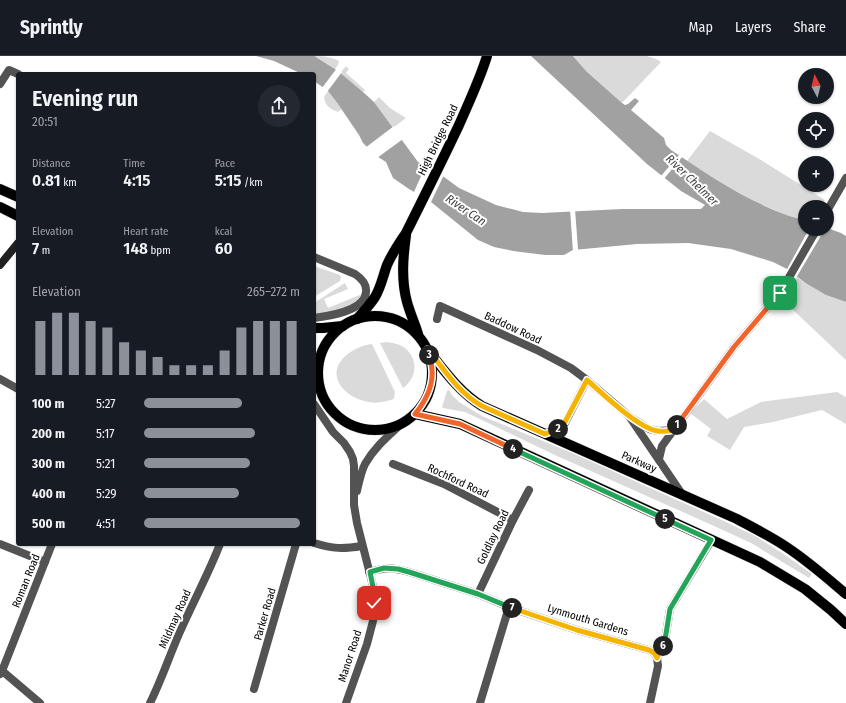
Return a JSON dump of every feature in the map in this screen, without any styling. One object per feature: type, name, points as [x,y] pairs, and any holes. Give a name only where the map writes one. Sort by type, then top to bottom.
[{"type":"main road","name":"High Bridge Road","points":[[357,319],[375,297],[387,265],[406,232],[466,109],[487,56]]},
{"type":"main road","points":[[0,188],[16,196]]},
{"type":"main road","points":[[0,207],[16,215]]},
{"type":"main road","name":"High Bridge Road","points":[[406,232],[403,258],[404,286],[407,302],[419,336]]},
{"type":"main road","points":[[316,388],[335,414],[356,427],[380,430],[391,428],[408,420],[422,406],[426,399],[432,379],[432,367],[428,349],[411,328],[398,321],[377,316],[357,319],[343,326],[337,331],[328,341],[321,356],[318,376],[324,398]]},
{"type":"main road","points":[[316,328],[343,326]]},
{"type":"main road","name":"Parkway","points":[[428,349],[447,374],[465,394],[482,406],[737,519],[788,548],[814,567],[846,594]]},
{"type":"main road","points":[[415,414],[460,424],[760,562],[805,589],[846,624]]},
{"type":"street","points":[[0,84],[9,70],[16,73]]},
{"type":"street","points":[[833,200],[846,178]]},
{"type":"street","points":[[659,459],[662,446],[734,347],[780,293],[813,236]]},
{"type":"street","points":[[0,265],[16,245]]},
{"type":"street","points":[[316,258],[348,270],[361,278],[367,290],[366,297],[361,303],[353,308],[330,316],[316,318]]},
{"type":"street","name":"Baddow Road","points":[[437,319],[440,306],[537,350],[571,368],[629,416],[682,494]]},
{"type":"street","points":[[0,379],[16,388]]},
{"type":"street","points":[[545,434],[558,428],[565,422],[587,380]]},
{"type":"street","name":"Manor Road","points":[[316,407],[333,432],[344,443],[353,459],[354,498],[357,523],[374,592],[373,621],[367,644],[346,703]]},
{"type":"street","points":[[629,416],[649,429],[658,431],[674,430]]},
{"type":"street","name":"Manor Road","points":[[354,498],[365,466],[371,454],[400,424]]},
{"type":"street","name":"Rochford Road","points":[[393,464],[444,484],[513,520]]},
{"type":"street","name":"Goldlay Road","points":[[478,594],[529,490]]},
{"type":"street","points":[[650,703],[658,666],[657,658],[665,640],[670,609],[711,540]]},
{"type":"street","points":[[0,544],[45,562]]},
{"type":"street","points":[[316,544],[336,548],[362,546]]},
{"type":"street","name":"Roman Road","points":[[1,671],[51,546]]},
{"type":"street","name":"Mildmay Road","points":[[150,703],[179,634],[212,565],[219,546]]},
{"type":"street","name":"Parker Road","points":[[254,689],[295,546]]},
{"type":"street","points":[[370,572],[384,568],[398,569],[478,594],[510,607],[480,703]]},
{"type":"street","name":"Lynmouth Gardens","points":[[510,607],[577,630],[649,650],[654,653],[657,658]]},
{"type":"street","points":[[1,671],[40,703]]},
{"type":"shaded area","points":[[315,56],[327,57],[339,61],[338,65],[335,69]]},
{"type":"shaded area","points":[[573,56],[647,56],[661,62],[622,103],[586,71]]},
{"type":"shaded area","points":[[346,66],[349,69],[346,73],[365,90],[363,92],[340,73]]},
{"type":"shaded area","points":[[328,91],[342,109],[338,112],[330,108],[325,103],[324,97]]},
{"type":"shaded area","points":[[379,97],[390,108],[406,118],[393,128],[374,102]]},
{"type":"shaded area","points":[[710,131],[798,183],[798,192],[812,192],[825,200],[798,200],[798,219],[771,209],[747,197],[687,161]]},
{"type":"shaded area","points":[[316,267],[340,275],[340,281],[316,296]]},
{"type":"shaded area","points":[[797,277],[826,295],[846,302],[846,360],[791,308],[795,303],[790,296],[792,285]]},
{"type":"shaded area","points":[[345,283],[348,289],[324,299],[328,308],[362,294],[362,297],[340,309],[316,315],[316,302]]},
{"type":"shaded area","points":[[387,342],[405,348],[413,358],[413,374],[408,384],[403,388],[380,343]]},
{"type":"shaded area","points":[[372,344],[395,392],[394,399],[376,403],[360,400],[345,390],[340,384],[337,376],[337,369],[341,361],[354,350],[362,346]]},
{"type":"shaded area","points":[[449,390],[459,402],[482,416],[570,452],[726,522],[757,537],[812,574],[809,578],[751,543],[555,455],[465,412],[443,408],[442,407],[447,391]]},
{"type":"shaded area","points":[[837,392],[846,397],[846,424],[822,410],[773,422],[744,427],[730,450],[707,436],[711,429],[690,413],[704,399],[727,419],[761,402]]},
{"type":"water","points":[[256,56],[315,56],[338,71],[374,102],[418,162],[440,174],[459,188],[496,205],[523,212],[542,213],[622,209],[701,209],[705,205],[681,191],[647,164],[531,56],[573,56],[586,71],[622,103],[625,105],[628,104],[635,98],[639,101],[631,110],[664,138],[666,145],[671,150],[726,185],[755,201],[798,219],[798,236],[834,236],[834,230],[846,236],[846,302],[826,295],[807,284],[787,269],[773,262],[731,249],[688,243],[637,244],[573,250],[564,255],[545,255],[494,247],[478,240],[431,202],[393,178],[386,162],[375,155],[363,143],[328,91],[316,82],[316,72],[298,72],[274,61]]},
{"type":"pier","points":[[337,68],[342,72],[327,92],[322,88]]},
{"type":"pier","points":[[394,126],[403,139],[377,158],[365,148]]},
{"type":"pier","points":[[680,154],[683,156],[663,180],[660,177]]},
{"type":"pier","points":[[426,165],[444,175],[430,204],[413,194]]},
{"type":"pier","points":[[570,209],[575,209],[578,249],[578,251],[573,252]]},
{"type":"pier","points":[[805,236],[821,236],[796,278],[786,271]]},
{"type":"route","points":[[374,603],[374,592],[370,572],[384,568],[398,569],[478,594],[510,607],[577,630],[649,650],[654,653],[657,658],[665,640],[670,609],[711,540],[460,424],[415,414],[426,399],[431,386],[432,362],[428,349],[447,374],[465,394],[474,401],[545,434],[558,428],[565,422],[587,380],[629,416],[649,429],[658,431],[674,430],[734,347],[780,293]]},
{"type":"water label","name":"River Chelmer","points":[[692,180]]},
{"type":"water label","name":"River Can","points":[[466,210]]}]
